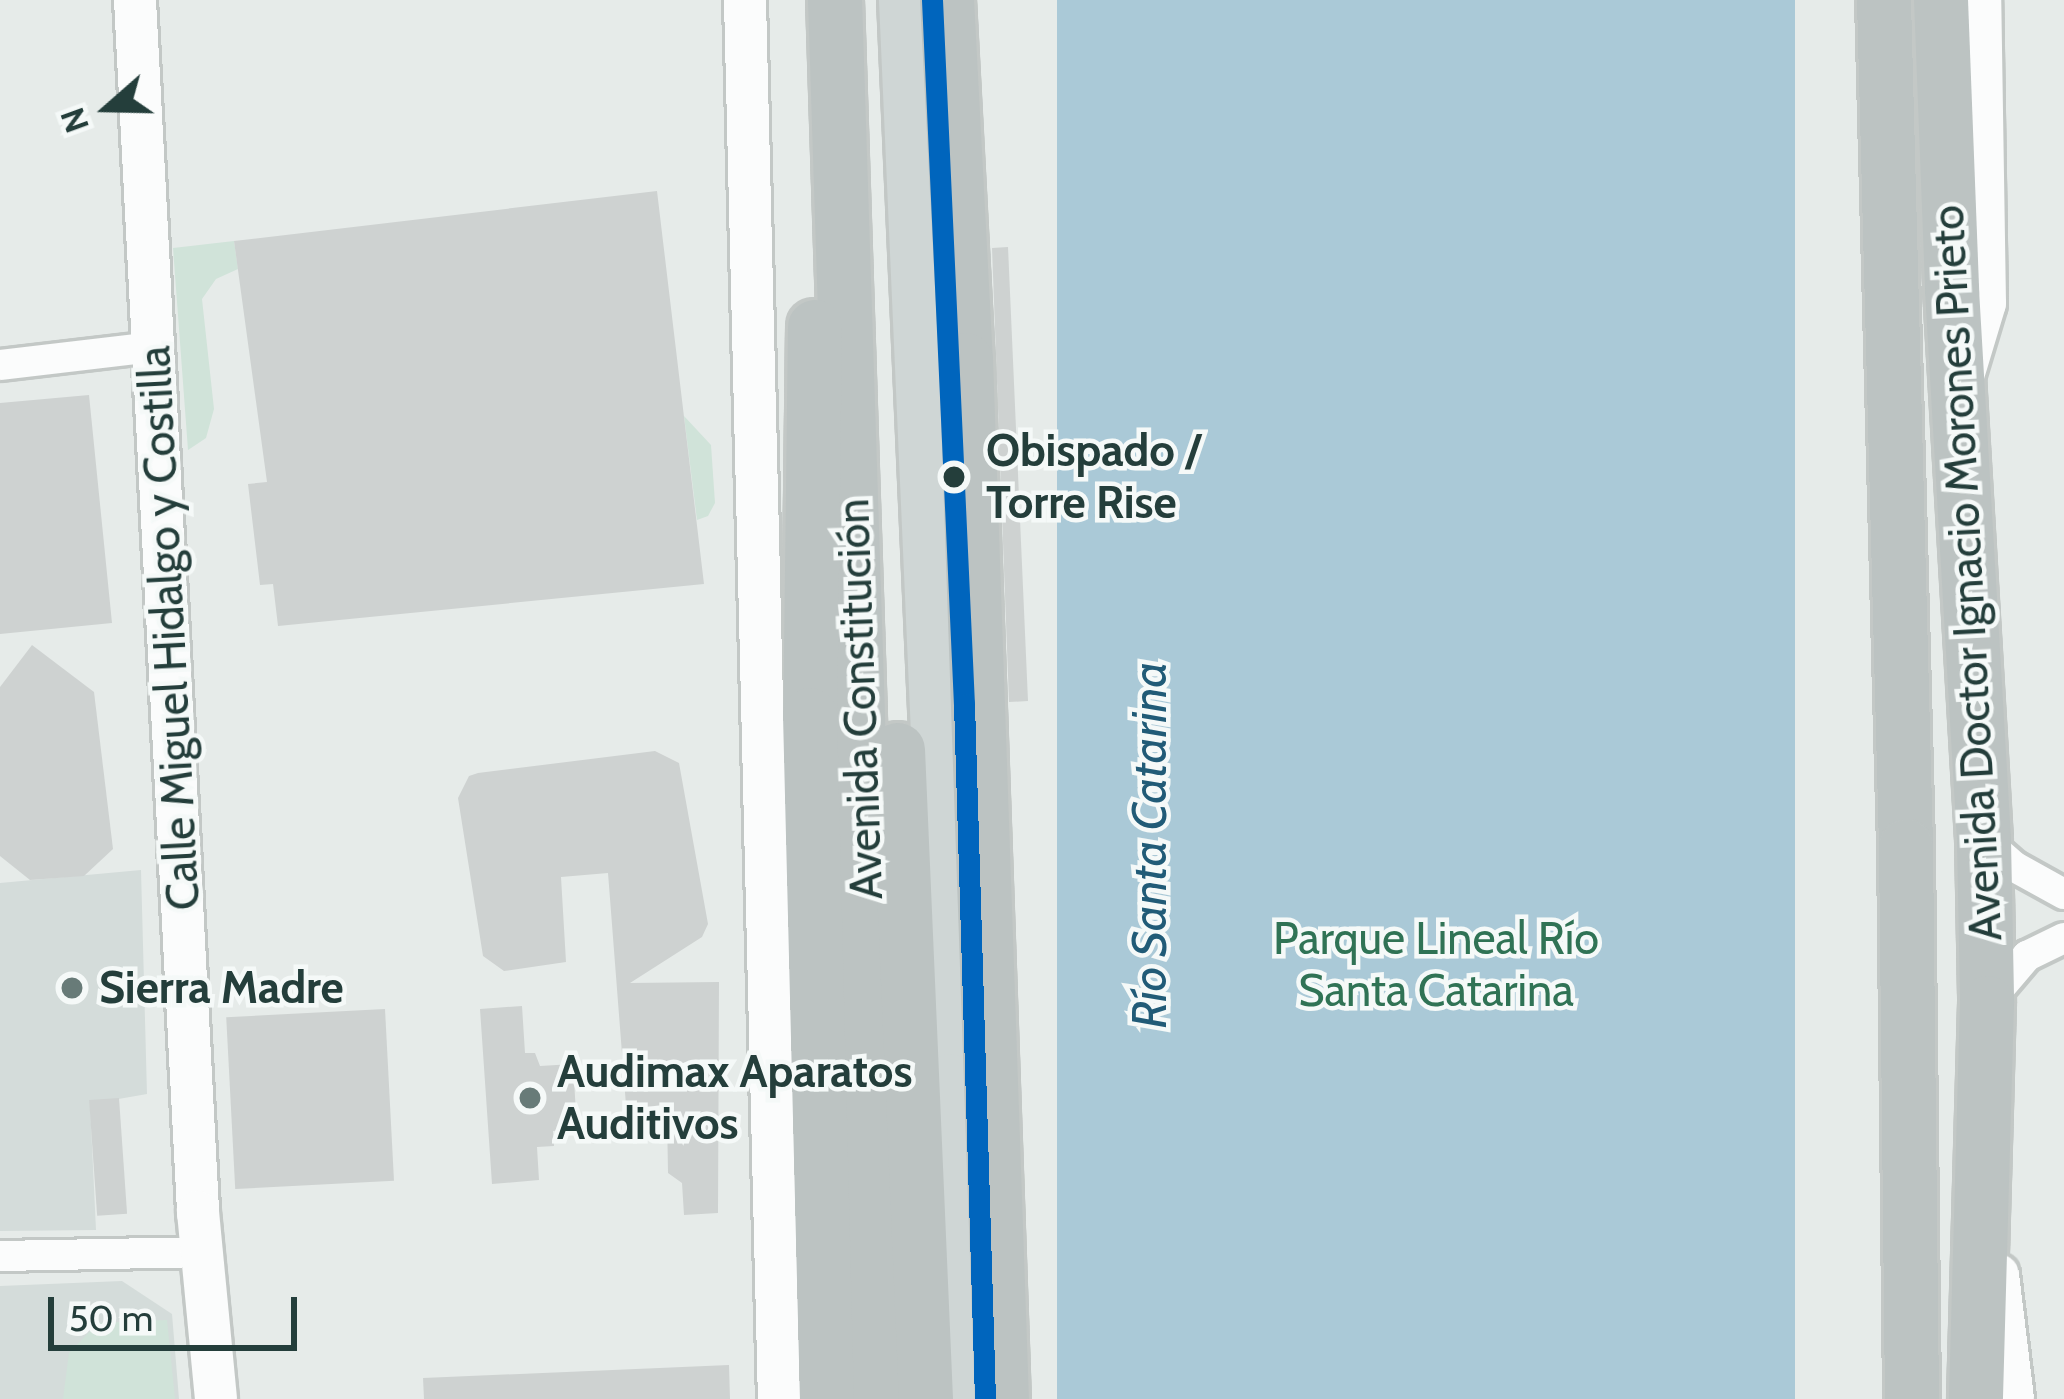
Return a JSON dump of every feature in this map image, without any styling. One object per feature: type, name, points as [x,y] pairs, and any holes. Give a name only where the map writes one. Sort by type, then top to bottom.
[{"type":"highway","name":"Avenida Constitución","points":[[835,0],[880,1399]]},
{"type":"highway","points":[[947,0],[966,360],[1002,1399]]},
{"type":"highway","name":"Avenida Doctor Ignacio Morones Prieto","points":[[1884,0],[1906,846],[1912,1399]]},
{"type":"highway","name":"Avenida Doctor Ignacio Morones Prieto","points":[[1941,0],[1952,290],[1984,840],[1988,1003],[1976,1399]]},
{"type":"highway","points":[[827,1399],[810,692],[816,197],[823,148],[841,94]]},
{"type":"highway","points":[[851,392],[875,468],[886,550],[926,1399]]},
{"type":"highway","name":"Avenida Doctor Ignacio Morones Prieto","points":[[1906,1081],[1928,1208],[1942,1399]]},
{"type":"main road","name":"Avenida Constitución","points":[[903,0],[950,1078],[954,1399]]},
{"type":"street","name":"Calle Miguel Hidalgo y Costilla","points":[[135,0],[202,1252],[216,1399]]},
{"type":"street","points":[[746,0],[779,1399]]},
{"type":"street","points":[[1958,388],[1984,303],[1979,0]]},
{"type":"street","points":[[0,365],[154,347]]},
{"type":"street","points":[[1984,840],[2015,867],[2064,894]]},
{"type":"street","points":[[1988,1003],[2027,956],[2064,938]]},
{"type":"street","points":[[1982,1146],[2013,1399]]},
{"type":"street","points":[[0,1256],[202,1252]]},
{"type":"shaded area","name":"Sierra Madre","points":[[141,870],[147,1094],[90,1104],[96,1230],[0,1231],[0,883]]},
{"type":"shaded area","points":[[122,1281],[172,1314],[179,1399],[0,1399],[0,1286]]},
{"type":"green space","points":[[234,241],[238,269],[216,279],[202,299],[214,409],[206,438],[188,450],[173,248]]},
{"type":"green space","points":[[684,416],[711,445],[715,503],[708,516],[697,520]]},
{"type":"green space","points":[[167,1320],[175,1399],[63,1399],[69,1353],[98,1323]]},
{"type":"water","name":"Río Santa Catarina","points":[[1057,0],[1795,0],[1795,1399],[1057,1399]]},
{"type":"building","points":[[657,191],[704,584],[278,626],[273,584],[260,585],[248,484],[267,482],[234,241]]},
{"type":"building","points":[[1008,247],[1028,701],[1009,702],[992,248]]},
{"type":"building","points":[[89,395],[112,623],[0,634],[0,403]]},
{"type":"building","points":[[32,645],[94,692],[113,849],[84,876],[30,880],[0,856],[0,687]]},
{"type":"building","points":[[655,751],[679,763],[708,924],[702,937],[630,983],[719,982],[718,1213],[684,1215],[682,1183],[668,1173],[667,1114],[627,1118],[608,873],[561,877],[566,962],[504,971],[483,956],[458,798],[469,776],[478,773]]},
{"type":"building","name":"Audimax Aparatos Auditivos","points":[[522,1006],[525,1053],[535,1053],[540,1066],[573,1064],[577,1129],[553,1131],[554,1146],[537,1147],[539,1180],[492,1184],[480,1009]]},
{"type":"building","points":[[385,1009],[394,1181],[235,1189],[226,1017]]},
{"type":"building","points":[[119,1098],[127,1214],[97,1216],[89,1100]]},
{"type":"building","points":[[729,1365],[730,1399],[424,1399],[423,1378]]},
{"type":"transit line","points":[[932,0],[964,704],[985,1399]]},
{"type":"place","name":"Obispado / Torre Rise","points":[[954,477]]},
{"type":"place","name":"Sierra Madre","points":[[72,988]]},
{"type":"place","name":"Audimax Aparatos Auditivos","points":[[530,1098]]},
{"type":"park label","name":"Parque Lineal Río Santa Catarina","points":[[1436,965]]}]
